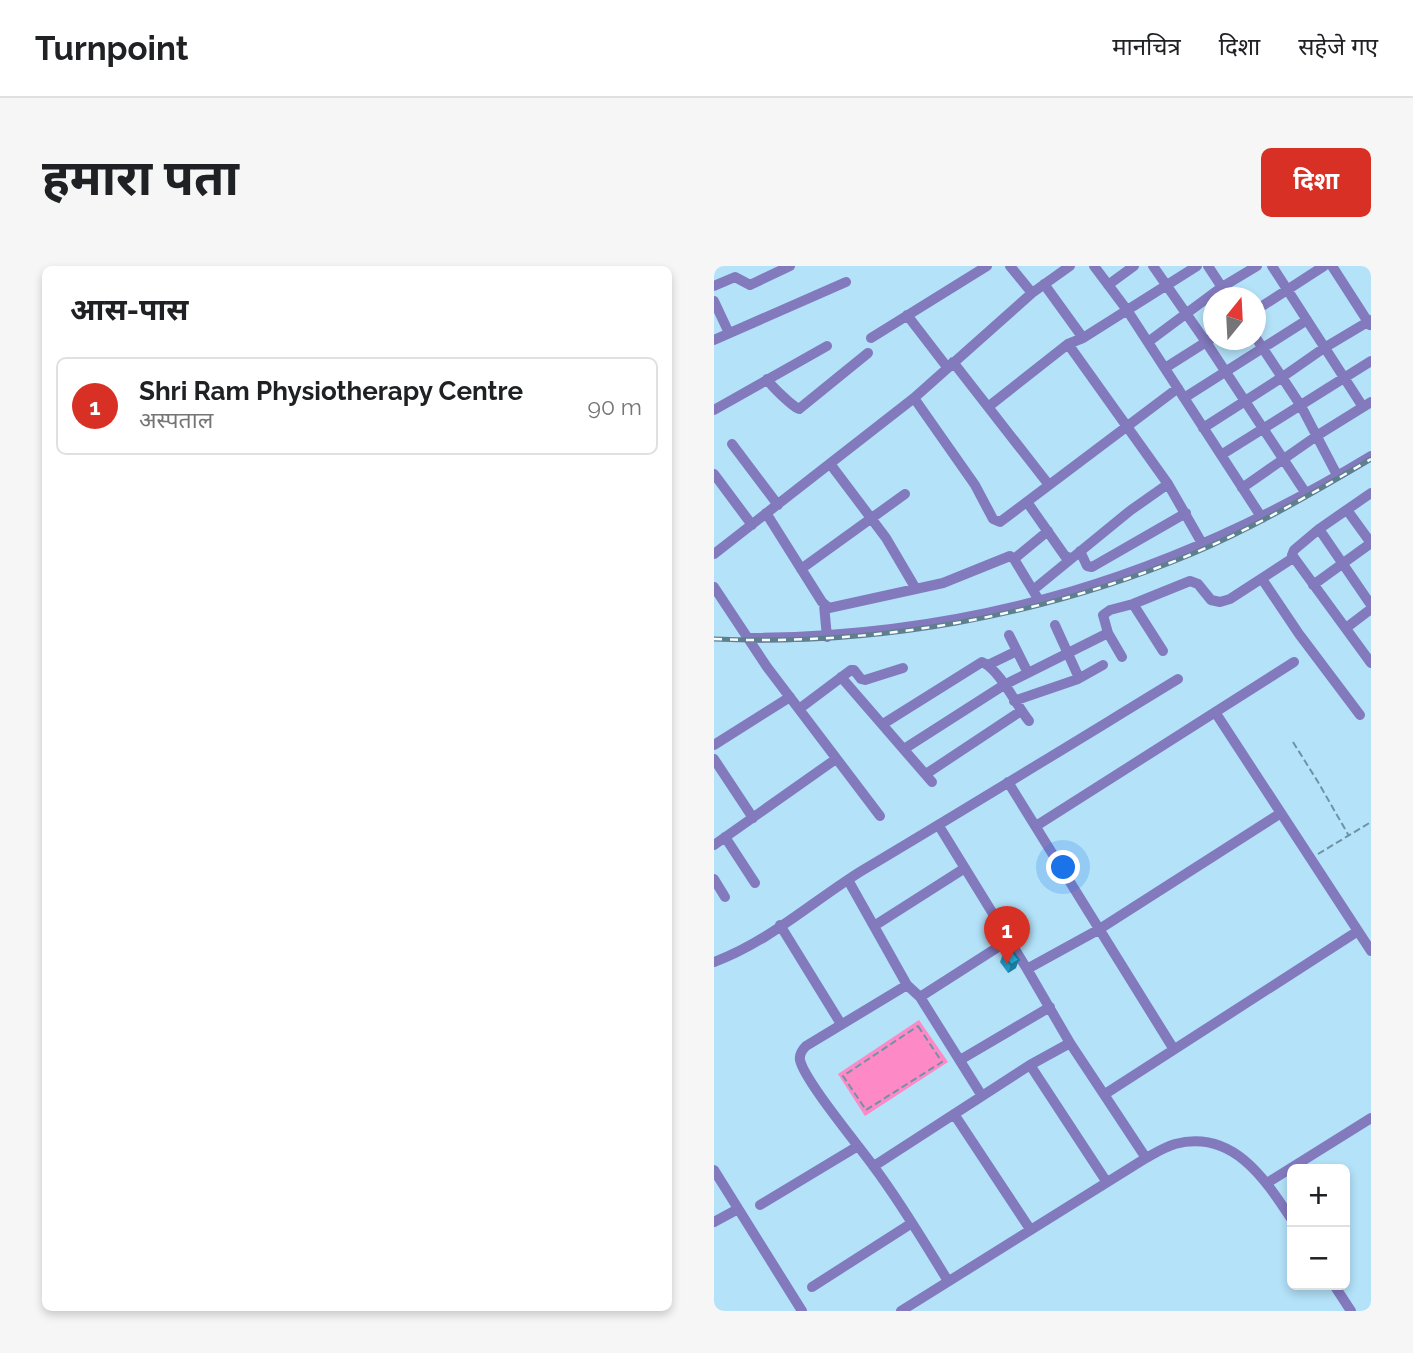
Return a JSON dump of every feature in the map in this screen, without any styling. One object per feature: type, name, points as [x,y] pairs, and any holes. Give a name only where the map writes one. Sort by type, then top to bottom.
[{"type":"street","points":[[714,285],[735,277],[750,285],[790,266]]},
{"type":"street","points":[[871,338],[987,266]]},
{"type":"street","points":[[1010,266],[1032,293]]},
{"type":"street","points":[[714,554],[915,398],[1032,293],[1070,266]]},
{"type":"street","points":[[1094,266],[1127,310],[1262,518]]},
{"type":"street","points":[[1108,285],[1134,266]]},
{"type":"street","points":[[1153,266],[1203,332]]},
{"type":"street","points":[[988,407],[1068,344],[1083,338],[1197,266]]},
{"type":"street","points":[[1208,266],[1223,287]]},
{"type":"street","points":[[1232,287],[1257,266]]},
{"type":"street","points":[[1242,488],[1367,404],[1345,379],[1272,266]]},
{"type":"street","points":[[1266,303],[1324,266]]},
{"type":"street","points":[[1203,428],[1324,348],[1370,322],[1332,266]]},
{"type":"street","points":[[714,340],[846,282]]},
{"type":"street","points":[[1044,284],[1083,338]]},
{"type":"street","points":[[714,301],[729,333]]},
{"type":"street","points":[[1148,342],[1203,305]]},
{"type":"street","points":[[907,315],[988,407],[1049,485]]},
{"type":"street","points":[[1266,346],[1307,320]]},
{"type":"street","points":[[1068,344],[1168,484],[1203,545]]},
{"type":"street","points":[[1165,368],[1203,344]]},
{"type":"street","points":[[714,410],[827,346]]},
{"type":"street","points":[[1215,350],[1227,373],[1305,492]]},
{"type":"street","points":[[1184,398],[1261,350]]},
{"type":"street","points":[[1263,350],[1301,406],[1337,475]]},
{"type":"street","points":[[766,379],[799,409],[868,353]]},
{"type":"street","points":[[1221,455],[1371,362]]},
{"type":"street","points":[[915,398],[975,485],[995,521],[1003,521],[1178,388]]},
{"type":"street","points":[[732,444],[778,505]]},
{"type":"street","points":[[748,638],[827,637],[908,628],[1040,602],[1116,579],[1203,545],[1262,518],[1371,456]]},
{"type":"street","points":[[831,465],[871,517],[916,589]]},
{"type":"street","points":[[714,474],[752,525]]},
{"type":"street","points":[[1033,590],[1070,558],[1168,484]]},
{"type":"street","points":[[1371,493],[1319,529],[1294,550],[1293,558],[1371,663]]},
{"type":"street","points":[[801,569],[905,494]]},
{"type":"street","points":[[1027,502],[1065,556],[1070,558]]},
{"type":"street","points":[[1313,585],[1371,543],[1347,510]]},
{"type":"street","points":[[766,513],[824,605],[827,637]]},
{"type":"street","points":[[1080,551],[1087,566],[1092,567],[1186,513]]},
{"type":"street","points":[[1319,529],[1371,607],[1346,628]]},
{"type":"street","points":[[824,605],[834,607],[959,579],[1008,557],[1014,558],[1048,531]]},
{"type":"street","points":[[1014,558],[1040,602]]},
{"type":"street","points":[[1122,657],[1108,633],[1102,617],[1104,614],[1190,581],[1198,584],[1209,599],[1230,599],[1293,558]]},
{"type":"street","points":[[1262,579],[1299,635],[1360,715]]},
{"type":"street","points":[[714,587],[790,697],[880,816]]},
{"type":"street","points":[[1133,604],[1163,651]]},
{"type":"street","points":[[1055,625],[1079,678]]},
{"type":"street","points":[[904,749],[1004,685],[1108,633]]},
{"type":"street","points":[[1009,635],[1028,673]]},
{"type":"street","points":[[988,665],[1017,651]]},
{"type":"street","points":[[883,724],[980,662],[988,665],[1029,721]]},
{"type":"street","points":[[1036,826],[1294,662]]},
{"type":"street","points":[[841,677],[929,778],[1018,706],[1103,665]]},
{"type":"street","points":[[799,709],[853,670],[861,679],[866,680],[902,668]]},
{"type":"street","points":[[714,962],[746,950],[848,880],[1178,679]]},
{"type":"street","points":[[714,745],[790,697]]},
{"type":"street","points":[[1215,712],[1371,951]]},
{"type":"street","points":[[714,759],[753,818]]},
{"type":"street","points":[[714,845],[836,759]]},
{"type":"street","points":[[1009,782],[1173,1048]]},
{"type":"street","points":[[1027,969],[1098,930],[1281,813]]},
{"type":"street","points":[[939,826],[1070,1043],[1146,1158]]},
{"type":"street","points":[[725,837],[755,883]]},
{"type":"street","points":[[874,926],[965,868]]},
{"type":"street","points":[[714,879],[725,897]]},
{"type":"street","points":[[848,880],[907,985],[920,998],[982,1096]]},
{"type":"street","points":[[780,925],[841,1024]]},
{"type":"street","points":[[1105,1094],[1358,931]]},
{"type":"street","points":[[920,998],[1009,940]]},
{"type":"street","points":[[907,985],[806,1046],[801,1052],[800,1060],[811,1081],[874,1166],[948,1281]]},
{"type":"street","points":[[960,1060],[1050,1007]]},
{"type":"street","points":[[874,1166],[1030,1065],[1070,1043]]},
{"type":"street","points":[[1030,1065],[1107,1181]]},
{"type":"street","points":[[954,1114],[1030,1229]]},
{"type":"street","points":[[1267,1183],[1371,1118]]},
{"type":"street","points":[[901,1311],[1107,1181],[1146,1158],[1178,1144],[1218,1145],[1239,1155],[1267,1183],[1287,1213]]},
{"type":"street","points":[[760,1205],[858,1146]]},
{"type":"street","points":[[714,1170],[802,1311]]},
{"type":"street","points":[[714,1222],[738,1209]]},
{"type":"street","points":[[812,1287],[912,1223]]},
{"type":"street","points":[[1337,1290],[1351,1311]]},
{"type":"path","points":[[1293,742],[1349,836]]},
{"type":"path","points":[[1311,858],[1371,822]]},
{"type":"path","points":[[918,1026],[942,1062],[866,1110],[843,1076],[918,1026]]},
{"type":"shaded area","points":[[919,1020],[948,1062],[865,1116],[838,1074]]},
{"type":"building","points":[[1011,949],[1019,960],[1011,965],[1003,954]]},
{"type":"railway","points":[[714,639],[836,638],[897,632],[958,623],[1077,595],[1135,576],[1215,544],[1283,510],[1371,459]]},
{"type":"place","name":"Shri Ram Physiotherapy Centre","points":[[1007,964]]}]
